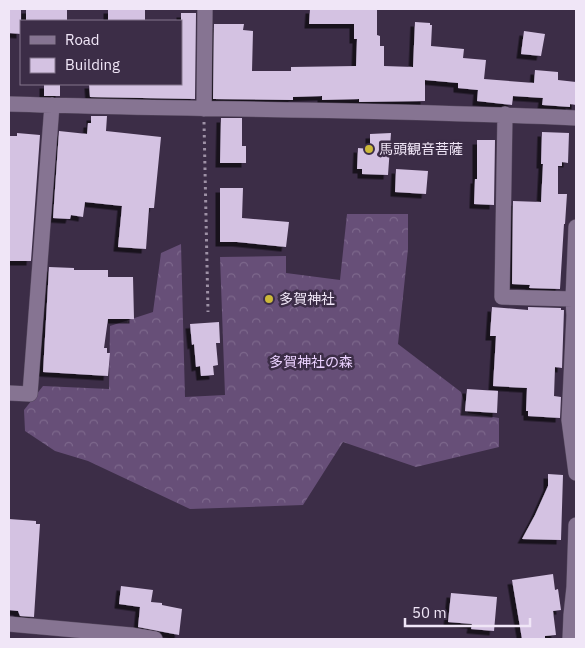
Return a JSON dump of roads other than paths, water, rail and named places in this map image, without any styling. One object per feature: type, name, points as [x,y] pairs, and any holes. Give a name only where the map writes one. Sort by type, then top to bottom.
[{"type":"street","points":[[204,109],[205,9]]},
{"type":"street","points":[[9,104],[204,109],[314,109],[505,114],[576,118]]},
{"type":"street","points":[[9,393],[30,394],[52,105]]},
{"type":"street","points":[[505,114],[502,297],[573,299]]},
{"type":"street","points":[[576,227],[573,299],[575,315],[569,420],[576,473]]},
{"type":"street","points":[[570,639],[576,525]]},
{"type":"street","points":[[9,624],[131,635],[155,639]]},
{"type":"place","name":"馬頭観音菩薩","points":[[369,149]]},
{"type":"place","name":"多賀神社","points":[[269,299]]},
{"type":"park label","name":"多賀神社の森","points":[[311,362]]}]
